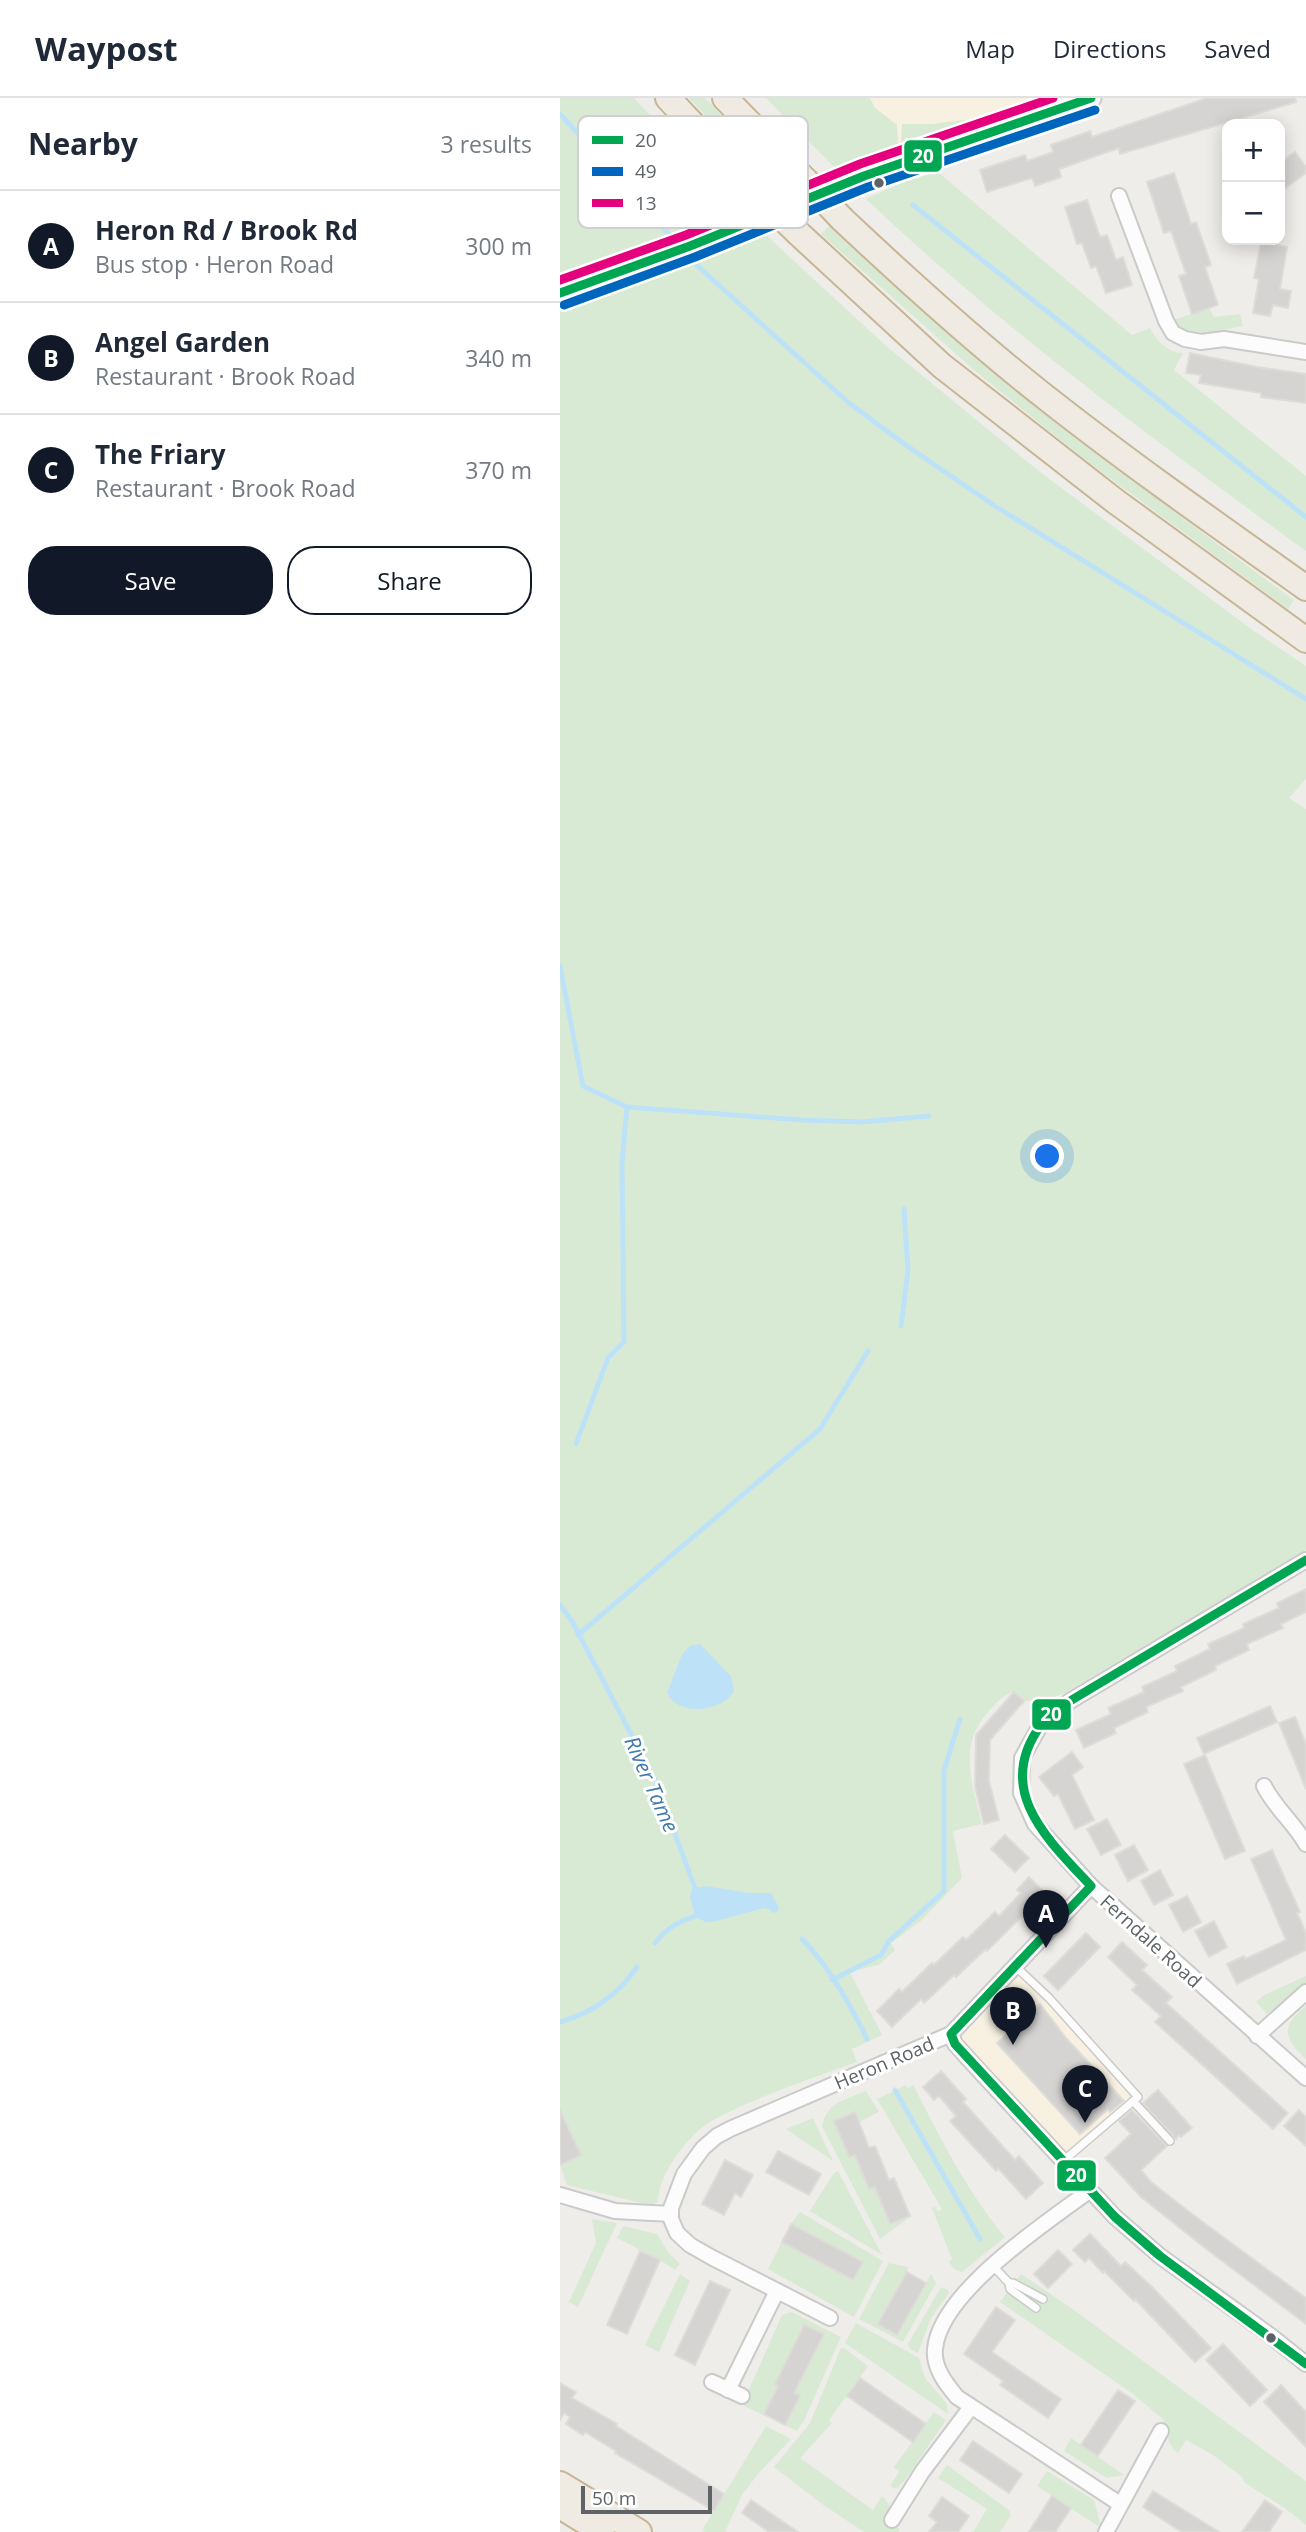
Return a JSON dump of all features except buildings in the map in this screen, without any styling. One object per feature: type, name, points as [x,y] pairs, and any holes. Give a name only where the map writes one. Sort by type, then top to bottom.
[{"type":"highway","points":[[668,98],[685,116]]},
{"type":"highway","points":[[725,98],[743,116]]},
{"type":"highway","points":[[808,183],[842,219],[948,317],[1049,401],[1306,588]]},
{"type":"highway","points":[[793,228],[942,366],[1115,501],[1306,640]]},
{"type":"highway","points":[[560,2484],[639,2532]]},
{"type":"highway","points":[[560,2506],[602,2532]]},
{"type":"street","points":[[808,199],[864,176],[1091,98]]},
{"type":"street","points":[[1119,196],[1166,321],[1173,333],[1201,342],[1224,339],[1306,352],[1306,345]]},
{"type":"street","points":[[560,293],[735,228]]},
{"type":"street","name":"Ferndale Road","points":[[1306,1560],[1070,1702],[1041,1724],[1022,1758],[1021,1793],[1035,1824],[1091,1886],[1306,2078]]},
{"type":"street","points":[[1264,1786],[1306,1844]]},
{"type":"street","name":"Heron Road","points":[[671,2214],[675,2192],[684,2174],[717,2136],[951,2034],[1091,1886]]},
{"type":"street","points":[[1257,2036],[1306,1992]]},
{"type":"street","points":[[951,2034],[961,2051],[1115,2217],[1160,2256],[1306,2364]]},
{"type":"street","points":[[1089,2191],[992,2265],[961,2299],[948,2318],[935,2349],[935,2358],[942,2377],[957,2397],[1120,2504]]},
{"type":"street","points":[[560,2195],[615,2211],[671,2214],[677,2233],[690,2245],[830,2318]]},
{"type":"street","points":[[712,2382],[735,2393],[778,2291]]},
{"type":"street","points":[[892,2519],[922,2472],[971,2407]]},
{"type":"street","points":[[1106,2532],[1160,2431]]},
{"type":"lane","points":[[1015,1966],[1049,1998],[1138,2097],[1063,2161]]},
{"type":"lane","points":[[1133,2101],[1170,2141]]},
{"type":"lane","points":[[992,2265],[1009,2283],[1010,2289],[1036,2308]]},
{"type":"lane","points":[[1009,2283],[1043,2299]]},
{"type":"shaded area","points":[[813,98],[1091,98],[864,176]]},
{"type":"shaded area","points":[[1015,1966],[1138,2097],[1063,2161],[954,2042]]},
{"type":"green space","points":[[560,98],[634,98],[651,116],[578,116],[578,228],[687,228],[560,276]]},
{"type":"green space","points":[[689,98],[705,98],[722,116],[706,116]]},
{"type":"green space","points":[[766,98],[870,98],[875,108],[897,125],[898,146],[841,174],[808,141],[808,116],[784,116]]},
{"type":"green space","points":[[964,120],[969,123],[901,144],[902,124]]},
{"type":"green space","points":[[933,168],[1132,335],[1150,328],[1163,345],[1172,351],[1183,353],[1174,370],[1306,476],[1306,551],[1136,425],[1025,338],[866,199]]},
{"type":"green space","points":[[829,226],[941,325],[1056,420],[1294,600],[1288,609],[1088,462],[975,371],[821,234]]},
{"type":"green space","points":[[766,235],[885,345],[1040,472],[1254,631],[1306,666],[1306,779],[1289,798],[1306,809],[1306,1550],[1065,1693],[1044,1701],[1024,1701],[1014,1692],[997,1702],[979,1724],[970,1751],[971,1780],[982,1824],[953,1831],[962,1878],[922,1920],[891,1943],[895,1950],[879,1965],[850,1972],[882,2035],[852,2049],[857,2062],[765,2096],[704,2126],[676,2155],[663,2179],[658,2202],[649,2205],[567,2185],[560,2165],[581,2155],[560,2110],[560,308],[669,267]]},
{"type":"green space","points":[[1209,308],[1214,317],[1240,314],[1243,326],[1196,334],[1180,328],[1173,320]]},
{"type":"green space","points":[[1306,1976],[1306,1984],[1267,2014],[1256,2002],[1264,1995]]},
{"type":"green space","points":[[1306,2006],[1306,2059],[1289,2038],[1288,2032],[1292,2020]]},
{"type":"green space","points":[[906,2085],[908,2088],[913,2085],[966,2183],[1005,2237],[962,2272],[954,2269],[949,2262],[952,2259],[932,2208],[935,2207],[938,2212],[942,2209],[877,2099]]},
{"type":"green space","points":[[866,2091],[879,2112],[859,2122],[854,2112],[834,2121],[849,2157],[855,2155],[869,2189],[875,2187],[890,2224],[910,2217],[880,2239],[822,2126],[833,2106]]},
{"type":"green space","points":[[813,2118],[833,2161],[786,2129]]},
{"type":"green space","points":[[838,2171],[882,2255],[810,2211],[834,2173]]},
{"type":"green space","points":[[800,2212],[883,2261],[854,2317],[768,2269]]},
{"type":"green space","points":[[592,2219],[617,2223],[578,2307],[569,2302],[596,2243]]},
{"type":"green space","points":[[623,2226],[657,2234],[668,2252],[680,2264],[675,2270],[617,2238]]},
{"type":"green space","points":[[889,2263],[908,2267],[897,2335],[931,2274],[936,2283],[903,2342],[859,2319]]},
{"type":"green space","points":[[680,2274],[690,2281],[659,2352],[645,2345]]},
{"type":"green space","points":[[1021,2274],[1306,2481],[1306,2525],[1245,2483],[1241,2476],[1213,2455],[1186,2440],[1178,2453],[1169,2443],[1169,2430],[1162,2425],[1164,2420],[1133,2394],[1000,2302]]},
{"type":"green space","points":[[941,2287],[949,2293],[931,2318],[918,2353],[910,2349],[908,2344]]},
{"type":"green space","points":[[792,2312],[841,2337],[804,2421],[797,2431],[742,2405],[782,2315]]},
{"type":"green space","points":[[856,2323],[919,2358],[925,2378],[947,2404],[948,2414],[845,2343]]},
{"type":"green space","points":[[841,2348],[868,2366],[829,2420],[832,2423],[800,2458],[873,2510],[882,2496],[890,2506],[887,2519],[899,2532],[864,2532],[774,2467],[810,2423]]},
{"type":"green space","points":[[934,2412],[946,2420],[905,2480],[896,2489],[890,2486],[899,2472],[894,2467]]},
{"type":"green space","points":[[766,2426],[791,2439],[742,2495],[725,2532],[705,2532],[702,2530]]},
{"type":"green space","points":[[1071,2438],[1124,2475],[1107,2478],[1064,2451]]},
{"type":"green space","points":[[947,2465],[1010,2511],[1010,2517],[1000,2532],[973,2532],[987,2509],[938,2478]]},
{"type":"green space","points":[[1047,2471],[1094,2500],[1100,2523],[1098,2526],[1037,2486]]},
{"type":"water","points":[[700,1644],[731,1676],[734,1691],[720,1704],[700,1709],[681,1706],[667,1693],[682,1654],[690,1646]]},
{"type":"water","points":[[706,1886],[749,1893],[771,1893],[779,1907],[777,1912],[773,1913],[764,1908],[705,1922],[695,1916],[690,1897],[692,1889]]},
{"type":"waterway","points":[[560,114],[578,134]]},
{"type":"waterway","points":[[913,205],[1306,517]]},
{"type":"waterway","points":[[663,228],[668,233]]},
{"type":"waterway","points":[[691,260],[849,403],[910,448],[995,506],[1306,699]]},
{"type":"waterway","points":[[560,966],[583,1086],[627,1107],[622,1163],[624,1342],[608,1358],[576,1444]]},
{"type":"waterway","points":[[627,1107],[862,1122],[929,1116]]},
{"type":"waterway","points":[[901,1326],[908,1270],[904,1209]]},
{"type":"waterway","points":[[578,1635],[820,1429],[868,1351]]},
{"type":"waterway","name":"River Tame","points":[[560,1605],[572,1621],[655,1780],[695,1888],[699,1890]]},
{"type":"waterway","points":[[832,1980],[881,1955],[889,1941],[944,1891],[944,1770],[960,1719]]},
{"type":"waterway","points":[[655,1943],[676,1924],[702,1914]]},
{"type":"waterway","name":"River Tame","points":[[802,1939],[838,1986],[867,2039]]},
{"type":"waterway","points":[[560,2022],[583,2014],[603,2002],[637,1967]]},
{"type":"waterway","name":"River Tame","points":[[895,2090],[980,2239]]},
{"type":"transit line","name":"13","points":[[808,185],[860,164],[1053,98]]},
{"type":"transit line","name":"20","points":[[808,199],[864,176],[1091,98]]},
{"type":"transit line","name":"49","points":[[808,211],[868,187],[1095,110]]},
{"type":"transit line","name":"13","points":[[560,280],[703,228]]},
{"type":"transit line","name":"20","points":[[560,293],[735,228]]},
{"type":"transit line","name":"49","points":[[564,305],[767,228]]},
{"type":"transit line","name":"20","points":[[1306,1560],[1070,1701],[1041,1725],[1028,1749],[1023,1771],[1024,1792],[1032,1813],[1044,1832],[1091,1886],[951,2034],[955,2044],[1115,2217],[1160,2256],[1306,2364]]},
{"type":"place","name":"Heron Rd / Brook Rd","points":[[1046,1948]]},
{"type":"place","name":"Angel Garden","points":[[1013,2045]]},
{"type":"place","name":"The Friary","points":[[1085,2123]]}]
